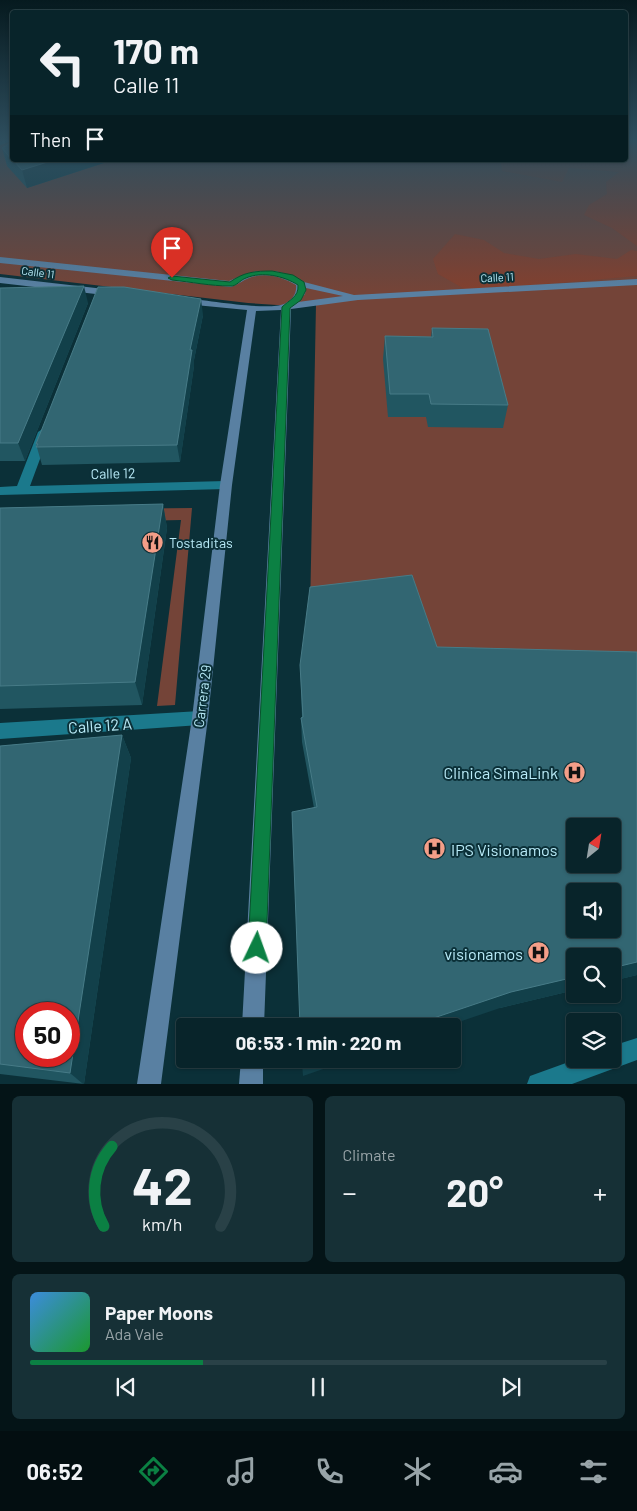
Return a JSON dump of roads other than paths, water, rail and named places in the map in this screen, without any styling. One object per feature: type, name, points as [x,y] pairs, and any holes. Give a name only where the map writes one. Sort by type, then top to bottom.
[{"type":"main road","name":"Calle 11","points":[[0,260],[231,291]]},
{"type":"main road","name":"Calle 11","points":[[231,291],[242,277],[253,273],[272,273],[290,276],[301,284],[358,297]]},
{"type":"main road","name":"Calle 11","points":[[0,280],[97,296],[128,295]]},
{"type":"main road","name":"Calle 11","points":[[175,300],[269,309],[358,297],[637,282]]},
{"type":"main road","points":[[253,1018],[286,307],[298,299],[302,290],[301,284]]},
{"type":"main road","name":"Calle 11","points":[[231,291],[236,301],[252,308]]},
{"type":"main road","name":"Carrera 29","points":[[149,1084],[200,718],[226,485],[252,308]]},
{"type":"main road","points":[[251,1084],[252,1068]]},
{"type":"street","points":[[22,490],[50,418]]},
{"type":"street","name":"Calle 12","points":[[0,491],[226,485]]},
{"type":"street","name":"Calle 12 A","points":[[0,731],[200,718]]},
{"type":"street","points":[[621,1055],[637,1049]]},
{"type":"street","points":[[538,1084],[583,1068]]},
{"type":"place","name":"Tostaditas","points":[[153,542]]},
{"type":"place","name":"Clinica SimaLink","points":[[574,772]]},
{"type":"place","name":"IPS Visionamos","points":[[435,849]]},
{"type":"place","name":"visionamos","points":[[539,953]]}]
